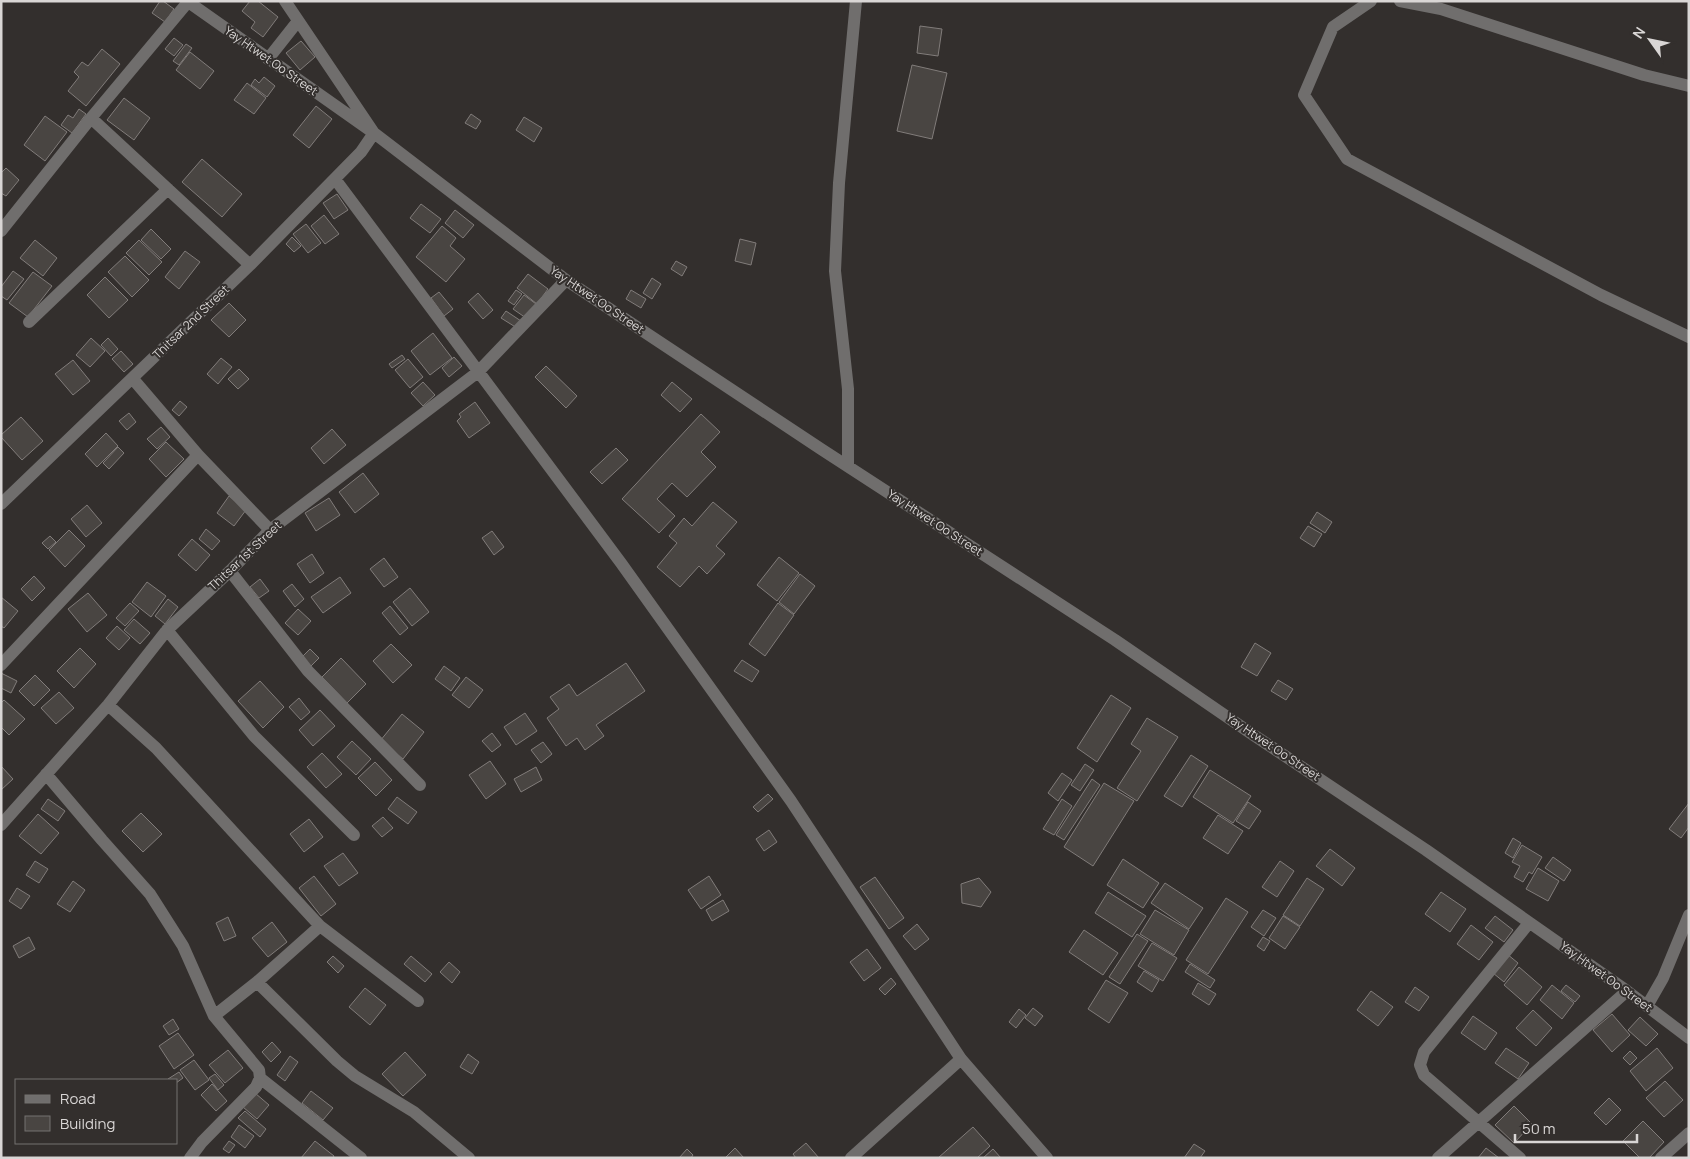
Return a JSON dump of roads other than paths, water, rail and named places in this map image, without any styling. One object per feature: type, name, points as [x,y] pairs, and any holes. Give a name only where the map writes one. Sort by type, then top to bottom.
[{"type":"street","points":[[284,1],[374,133]]},
{"type":"street","points":[[848,466],[848,389],[835,272],[839,183],[856,1]]},
{"type":"street","points":[[1371,1],[1333,27],[1304,96],[1347,159],[1592,290],[1689,337]]},
{"type":"street","points":[[1400,1],[1442,9],[1644,75],[1689,86]]},
{"type":"street","points":[[1,231],[91,118],[188,2]]},
{"type":"street","name":"Yay Htwet Oo Street","points":[[188,2],[374,133],[566,280],[1115,640],[1426,850],[1647,1006],[1689,1038]]},
{"type":"street","points":[[268,59],[298,21]]},
{"type":"street","points":[[91,118],[250,265]]},
{"type":"street","name":"Thitsar 2nd Street","points":[[1,504],[250,265],[361,152],[374,133]]},
{"type":"street","points":[[335,179],[621,563],[791,801],[961,1059],[1048,1158]]},
{"type":"street","points":[[30,322],[168,189]]},
{"type":"street","name":"Thitsar 1st Street","points":[[1,826],[108,705],[167,630],[230,571],[270,530],[478,372],[566,280]]},
{"type":"street","points":[[133,379],[198,454],[270,530]]},
{"type":"street","points":[[1,665],[198,454]]},
{"type":"street","points":[[230,571],[308,671],[420,786]]},
{"type":"street","points":[[167,630],[254,736],[354,835]]},
{"type":"street","points":[[108,705],[156,748],[320,926],[418,1002]]},
{"type":"street","points":[[46,774],[150,894],[184,946],[214,1016],[259,1070],[260,1078],[256,1087],[202,1142],[190,1158]]},
{"type":"street","points":[[1647,1006],[1686,930],[1689,914]]},
{"type":"street","points":[[1520,1158],[1424,1075],[1420,1064],[1424,1052],[1529,923]]},
{"type":"street","points":[[214,1016],[257,982],[320,926]]},
{"type":"street","points":[[257,982],[337,1061],[355,1076],[414,1112],[469,1158]]},
{"type":"street","points":[[1438,1158],[1627,992]]},
{"type":"street","points":[[851,1158],[961,1059]]},
{"type":"street","points":[[260,1078],[361,1158]]},
{"type":"street","points":[[1661,1158],[1689,1133]]}]
